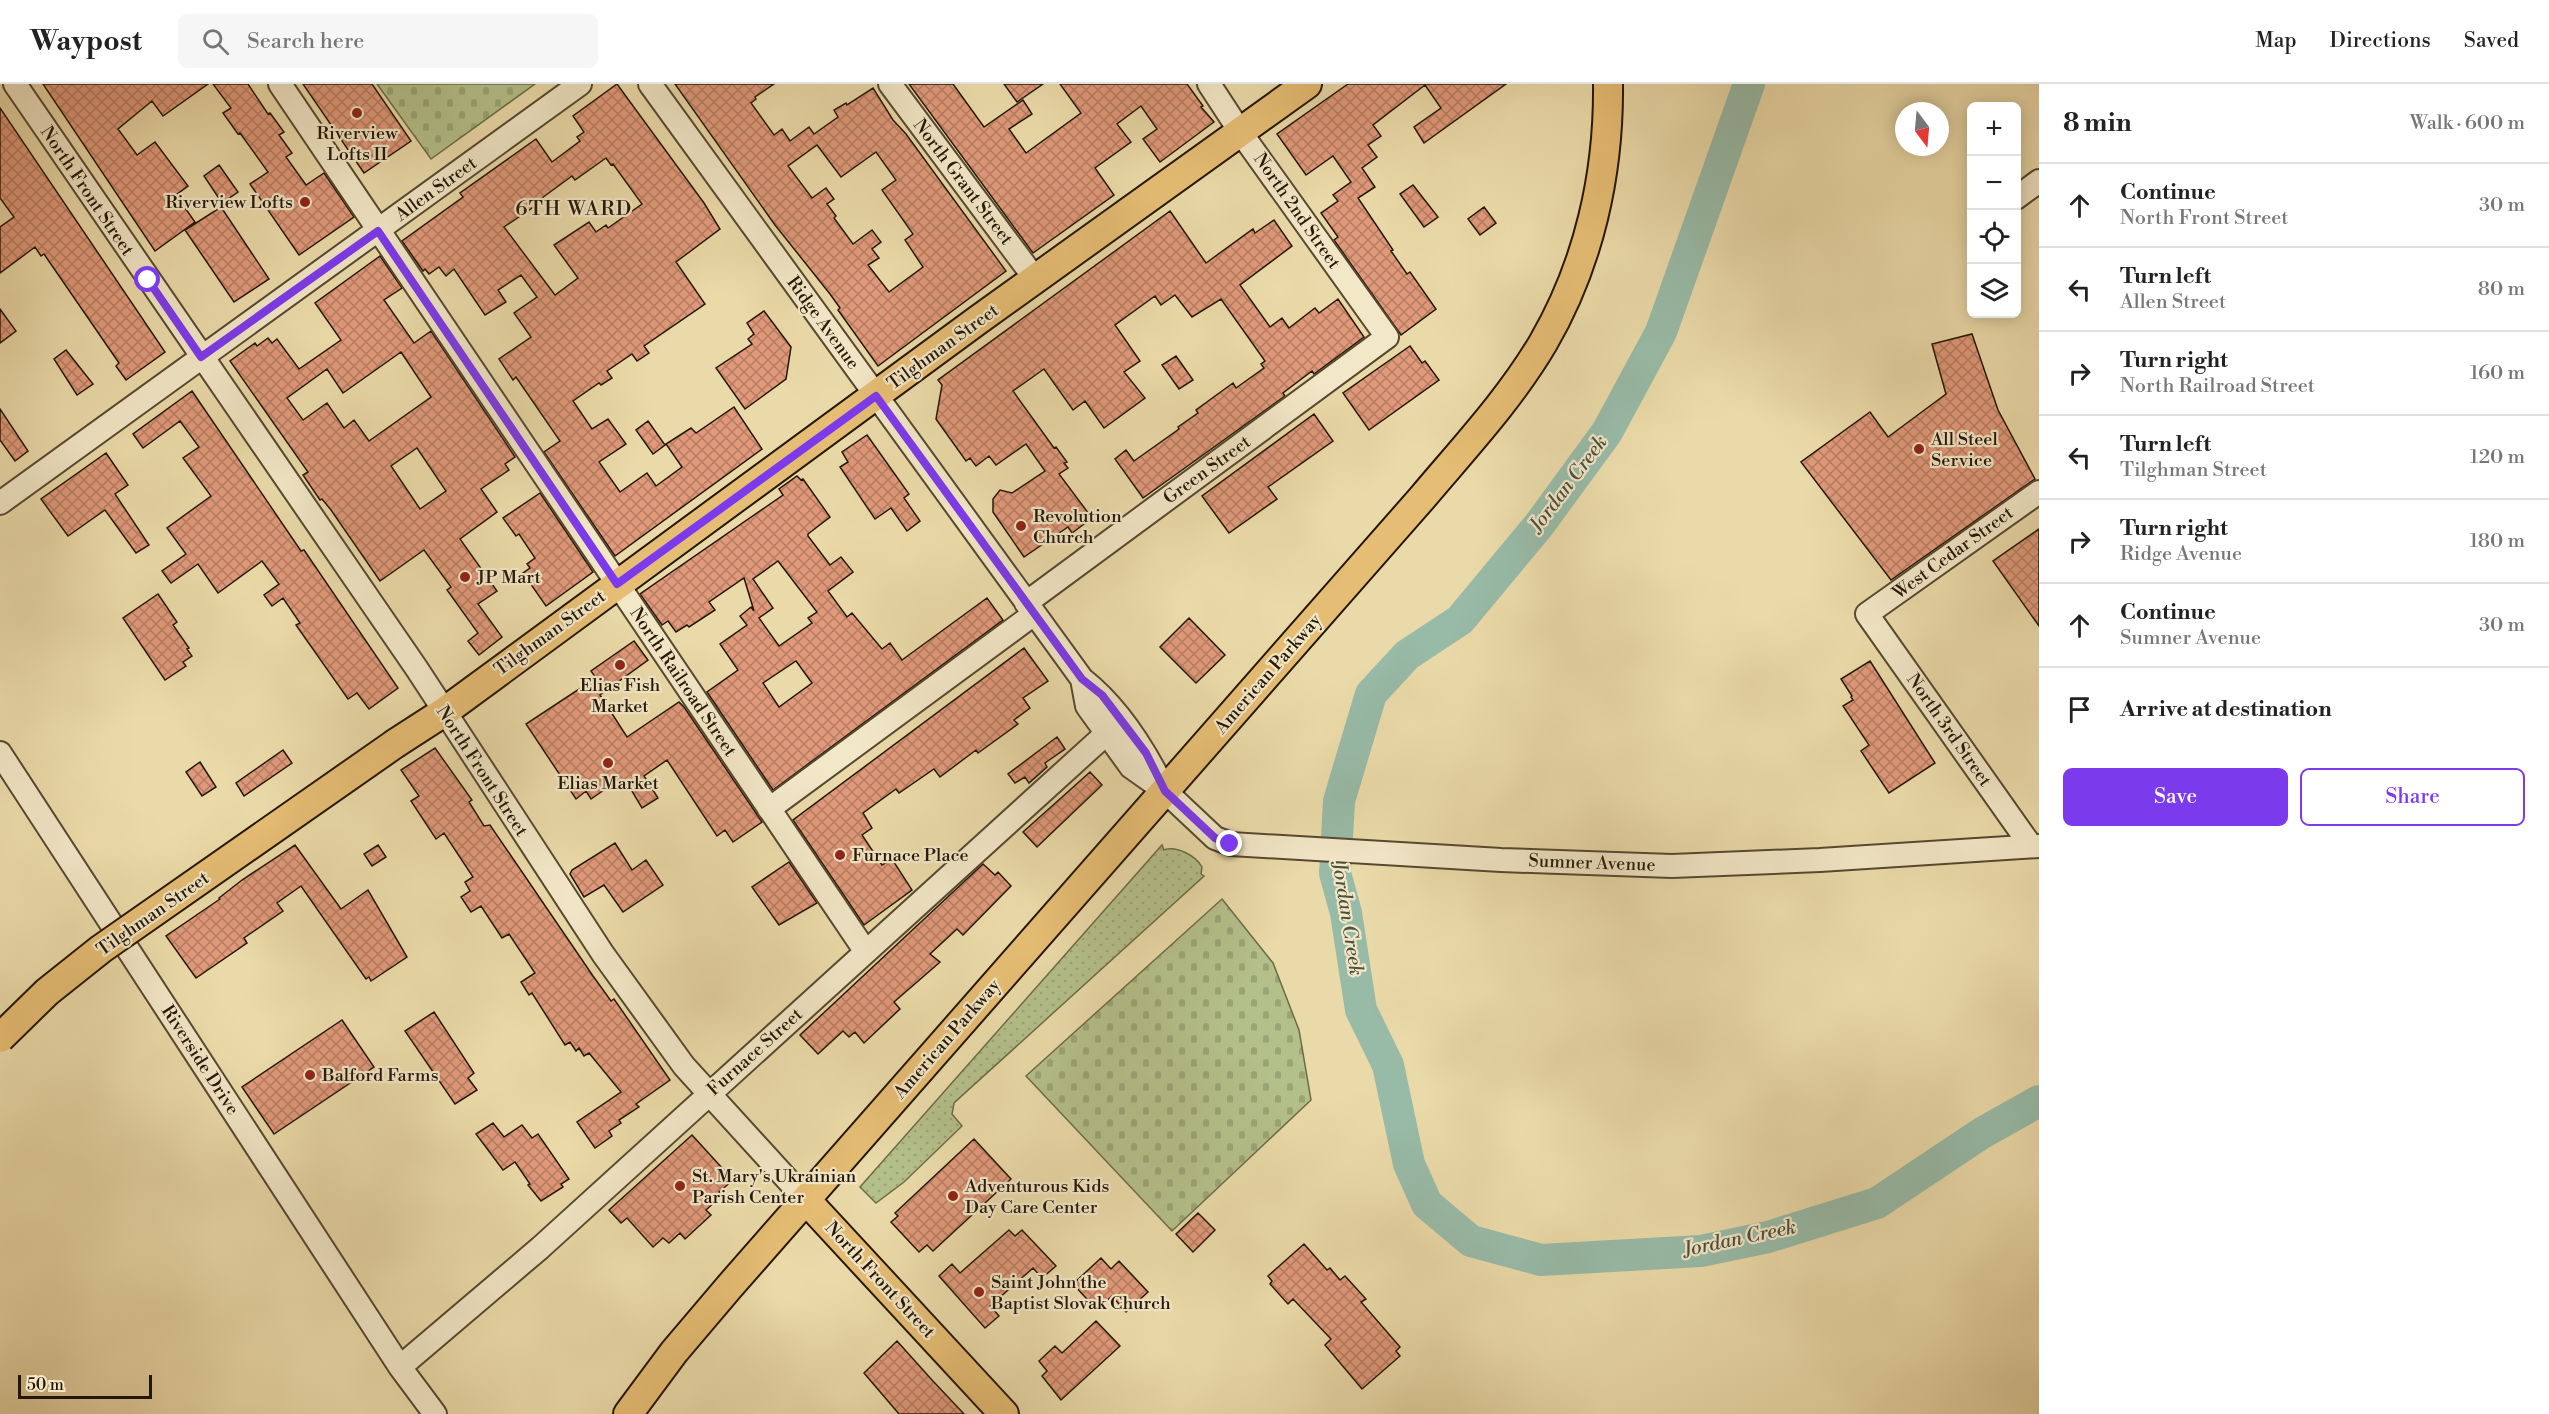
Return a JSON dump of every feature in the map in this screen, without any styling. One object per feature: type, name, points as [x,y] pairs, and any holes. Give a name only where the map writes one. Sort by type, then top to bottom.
[{"type":"main road","name":"Tilghman Street","points":[[0,1038],[47,993],[101,949],[444,712],[978,320],[1307,84]]},
{"type":"main road","name":"American Parkway","points":[[628,1414],[674,1352],[730,1286],[1422,498],[1499,406],[1543,343],[1579,266],[1594,218],[1604,168],[1608,84]]},
{"type":"main road","name":"North Front Street","points":[[806,1200],[1004,1414]]},
{"type":"street","name":"North Front Street","points":[[15,84],[417,669],[603,954],[684,1066],[806,1200]]},
{"type":"street","name":"North Railroad Street","points":[[280,84],[866,952]]},
{"type":"street","name":"Allen Street","points":[[0,503],[580,84]]},
{"type":"street","name":"Ridge Avenue","points":[[650,84],[1030,609],[1082,679],[1102,695],[1146,753],[1165,791]]},
{"type":"street","name":"North Grant Street","points":[[890,84],[1036,280]]},
{"type":"street","name":"North 2nd Street","points":[[1209,84],[1241,133],[1387,337]]},
{"type":"street","points":[[2021,194],[2039,181]]},
{"type":"street","name":"Green Street","points":[[769,809],[1387,337]]},
{"type":"street","name":"West Cedar Street","points":[[1867,615],[2039,492]]},
{"type":"street","name":"North 3rd Street","points":[[1867,615],[2035,846]]},
{"type":"street","name":"Ridge Avenue","points":[[1082,679],[1087,706],[1131,767],[1165,791]]},
{"type":"street","name":"Furnace Street","points":[[400,1367],[540,1248],[1107,733]]},
{"type":"street","name":"Riverside Drive","points":[[0,753],[400,1367],[435,1414]]},
{"type":"street","name":"Sumner Avenue","points":[[1165,791],[1215,838],[1230,844],[1277,847],[1672,866],[1820,860],[2035,846]]},
{"type":"green space","points":[[377,84],[535,84],[431,159]]},
{"type":"green space","points":[[1162,845],[1164,850],[1180,850],[1191,855],[1202,867],[1201,874],[1204,876],[954,1103],[952,1114],[962,1126],[904,1182],[876,1203],[860,1187]]},
{"type":"green space","points":[[1222,899],[1273,963],[1299,1030],[1311,1100],[1172,1231],[1026,1076]]},
{"type":"building","points":[[43,84],[208,84],[163,116],[152,101],[118,129],[137,155],[155,142],[188,186],[176,195],[195,222],[155,251]]},
{"type":"building","name":"Riverview Lofts","points":[[213,84],[248,84],[268,114],[270,113],[284,132],[279,135],[292,153],[286,157],[306,185],[324,173],[354,217],[299,255],[250,184],[268,172],[223,113],[231,108]]},
{"type":"building","name":"Riverview Lofts II","points":[[303,84],[372,84],[411,141],[364,173]]},
{"type":"building","points":[[617,84],[704,203],[720,229],[676,262],[705,304],[644,346],[649,353],[637,361],[632,354],[607,371],[612,378],[601,385],[599,383],[573,401],[592,429],[608,419],[626,444],[599,462],[620,492],[647,473],[656,486],[682,467],[666,444],[691,428],[696,433],[734,407],[762,449],[615,556],[544,452],[560,441],[516,377],[513,380],[499,359],[531,337],[514,313],[537,297],[521,275],[498,290],[506,302],[485,315],[454,269],[446,276],[439,267],[429,274],[425,269],[423,271],[402,241],[463,197],[460,193],[536,139],[552,162],[580,141],[577,137],[584,132],[573,116]],"holes":[[[606,158],[611,165],[613,164],[642,204],[608,228],[606,225],[596,232],[589,222],[554,245],[578,278],[555,295],[504,227],[544,200],[542,198],[572,176],[575,180]]]},
{"type":"building","points":[[675,84],[774,84],[755,97],[756,99],[751,103],[774,135],[782,129],[790,141],[809,127],[814,134],[838,117],[834,110],[846,103],[847,105],[873,88],[893,120],[906,134],[1006,271],[878,366],[838,310],[840,308],[830,294],[775,225]],"holes":[[[817,145],[841,177],[876,152],[896,180],[882,190],[913,234],[905,240],[923,267],[889,292],[868,265],[879,258],[872,249],[881,242],[872,230],[853,244],[827,204],[834,199],[826,188],[812,198],[788,166]]]},
{"type":"building","points":[[909,84],[953,84],[984,127],[1023,100],[1032,114],[1009,129],[1026,153],[1081,113],[1060,84],[1187,84],[1203,106],[1201,107],[1214,122],[1160,162],[1143,139],[1157,129],[1141,106],[1117,124],[1131,142],[1095,168],[1114,195],[1033,253]]},
{"type":"building","points":[[1004,84],[1043,84],[1017,102]]},
{"type":"building","points":[[1348,84],[1506,84],[1424,143],[1414,127],[1441,108],[1425,85],[1373,125],[1381,136],[1368,145],[1377,157],[1362,168],[1375,187],[1358,198],[1407,274],[1410,272],[1436,309],[1401,335],[1334,240],[1338,237],[1321,213],[1338,201],[1333,195],[1351,182],[1333,156],[1306,175],[1277,134]]},
{"type":"building","points":[[0,108],[165,352],[126,380],[116,366],[119,363],[44,254],[41,256],[35,247],[0,273],[0,227],[14,217],[0,198]]},
{"type":"building","points":[[219,165],[238,192],[222,203],[204,176]]},
{"type":"building","points":[[1413,185],[1438,217],[1424,227],[1400,194]]},
{"type":"building","points":[[221,207],[269,279],[234,302],[185,230]]},
{"type":"building","points":[[1484,207],[1496,223],[1480,235],[1468,219]]},
{"type":"building","points":[[1170,211],[1206,263],[1253,229],[1255,233],[1274,220],[1292,246],[1240,285],[1270,327],[1282,318],[1289,328],[1315,308],[1319,313],[1338,299],[1364,337],[1314,374],[1312,371],[1283,393],[1285,396],[1143,498],[1115,459],[1126,450],[1134,461],[1179,429],[1178,427],[1198,413],[1196,410],[1233,383],[1236,388],[1264,368],[1261,364],[1265,361],[1221,299],[1192,317],[1175,295],[1161,305],[1155,296],[1115,325],[1140,361],[1124,372],[1145,398],[1104,428],[1085,401],[1073,410],[1044,369],[1013,391],[1054,448],[1056,447],[1067,462],[1064,463],[1068,468],[1059,474],[1092,518],[1072,533],[1068,527],[1024,557],[993,512],[993,499],[1000,490],[1012,493],[1045,471],[1026,444],[996,465],[989,456],[976,466],[970,458],[966,461],[936,419],[942,385],[938,380]]},
{"type":"building","points":[[380,256],[402,288],[384,300],[414,343],[431,331],[515,457],[505,464],[509,470],[481,489],[497,512],[460,539],[497,591],[478,604],[502,637],[479,655],[468,641],[478,633],[447,590],[451,587],[424,550],[380,581],[331,510],[322,499],[320,500],[303,475],[308,472],[230,361],[255,343],[257,346],[268,338],[272,343],[277,339],[299,369],[341,340],[315,303]],"holes":[[[401,352],[431,397],[369,441],[354,420],[344,428],[327,403],[303,420],[287,398],[327,369],[343,393]],[[417,448],[446,491],[420,509],[391,466]]]},
{"type":"building","points":[[0,309],[16,331],[0,343]]},
{"type":"building","points":[[764,311],[791,347],[786,379],[745,409],[716,368],[752,344],[748,339],[754,334],[747,323]]},
{"type":"building","name":"All Steel Service","points":[[1972,334],[1998,410],[2035,479],[1891,580],[1801,462],[1870,412],[1888,437],[1946,394],[1932,344]]},
{"type":"building","points":[[1410,346],[1422,363],[1425,361],[1439,380],[1369,430],[1343,393]]},
{"type":"building","points":[[66,350],[93,384],[77,395],[54,359]]},
{"type":"building","points":[[1176,356],[1193,380],[1179,389],[1162,365]]},
{"type":"building","points":[[192,391],[398,688],[369,709],[357,693],[348,699],[296,625],[300,623],[283,598],[272,606],[264,595],[279,584],[262,561],[218,593],[198,564],[171,583],[162,571],[186,554],[167,528],[211,496],[183,458],[199,447],[180,421],[143,448],[133,434]]},
{"type":"building","points":[[0,409],[28,451],[15,461],[0,440]]},
{"type":"building","points":[[1314,414],[1333,441],[1268,487],[1277,499],[1229,533],[1202,496]]},
{"type":"building","points":[[648,421],[665,445],[653,454],[636,430]]},
{"type":"building","points":[[867,435],[909,494],[904,498],[920,521],[907,531],[891,508],[875,519],[840,467],[848,462],[842,452]]},
{"type":"building","points":[[106,453],[128,485],[115,494],[149,545],[136,553],[105,510],[68,536],[41,499]]},
{"type":"building","points":[[797,476],[803,479],[830,517],[808,536],[830,565],[841,557],[853,572],[828,591],[847,617],[852,613],[882,649],[890,643],[902,660],[987,598],[1003,620],[773,790],[707,692],[738,670],[720,644],[747,625],[740,616],[751,607],[754,611],[744,578],[709,602],[715,610],[689,627],[687,625],[676,632],[668,621],[662,625],[640,594],[783,495],[779,489]],"holes":[[[778,561],[817,612],[808,618],[812,623],[779,646],[759,618],[773,608],[753,579]],[[796,661],[812,683],[779,707],[763,683]]]},
{"type":"building","points":[[540,493],[593,572],[546,606],[523,573],[530,568],[527,564],[535,558],[519,534],[516,536],[503,518]]},
{"type":"building","points":[[2039,529],[2039,626],[1993,561]]},
{"type":"building","points":[[158,594],[177,622],[173,625],[192,656],[183,662],[186,666],[165,680],[123,618]]},
{"type":"building","points":[[1189,618],[1225,655],[1196,683],[1160,647]]},
{"type":"building","points":[[634,641],[648,660],[600,695],[627,737],[679,702],[684,707],[762,822],[733,842],[725,830],[717,836],[667,760],[644,776],[658,798],[642,808],[629,786],[623,790],[617,781],[591,799],[586,791],[576,799],[526,724],[596,678],[591,671]]},
{"type":"building","points":[[1024,648],[1048,681],[1023,698],[1030,708],[1014,720],[1018,724],[978,753],[976,750],[940,777],[934,769],[899,793],[896,789],[863,813],[872,828],[862,835],[882,865],[892,859],[912,890],[864,925],[793,820]]},
{"type":"building","points":[[1870,661],[1935,763],[1889,793],[1861,751],[1869,745],[1843,706],[1853,700],[1841,679]]},
{"type":"building","points":[[1057,737],[1065,749],[1045,763],[1047,767],[1029,783],[1025,777],[1015,783],[1008,774]]},
{"type":"building","points":[[435,748],[472,800],[469,802],[484,826],[490,825],[593,976],[611,1001],[614,999],[670,1080],[636,1104],[639,1107],[619,1120],[621,1123],[609,1131],[612,1136],[595,1148],[577,1122],[621,1092],[589,1053],[584,1056],[579,1048],[576,1051],[570,1042],[565,1045],[532,993],[529,995],[521,982],[535,973],[509,934],[502,938],[481,906],[471,912],[461,897],[470,891],[465,882],[473,877],[444,833],[436,839],[411,801],[419,796],[401,770]]},
{"type":"building","points":[[283,750],[292,763],[244,796],[236,783]]},
{"type":"building","points":[[200,762],[216,787],[202,796],[186,772]]},
{"type":"building","points":[[1090,772],[1102,785],[1037,847],[1023,832]]},
{"type":"building","points":[[615,843],[632,870],[646,860],[663,885],[623,912],[604,885],[584,897],[570,874],[572,870]]},
{"type":"building","points":[[295,845],[341,909],[368,890],[407,957],[371,981],[369,977],[366,979],[301,886],[277,903],[283,911],[244,938],[247,943],[196,978],[166,936],[220,899],[242,880]]},
{"type":"building","points":[[378,845],[386,857],[372,866],[364,854]]},
{"type":"building","points":[[789,862],[817,903],[779,925],[752,887]]},
{"type":"building","points":[[983,864],[995,875],[998,872],[1011,886],[963,935],[957,929],[930,954],[940,962],[894,1002],[900,1009],[864,1043],[855,1032],[849,1037],[843,1031],[818,1054],[800,1035]]},
{"type":"building","points":[[434,1012],[474,1073],[468,1078],[477,1090],[455,1104],[405,1031]]},
{"type":"building","name":"Balford Farms","points":[[342,1020],[374,1067],[274,1134],[242,1087]]},
{"type":"building","points":[[493,1123],[504,1137],[522,1125],[532,1138],[538,1134],[569,1179],[561,1184],[563,1187],[541,1201],[528,1185],[530,1184],[515,1162],[503,1170],[476,1134]]},
{"type":"building","name":"St. Mary's Ukrainian Parish Center","points":[[692,1135],[733,1180],[719,1192],[722,1195],[706,1210],[711,1215],[685,1239],[680,1233],[669,1243],[663,1238],[653,1247],[627,1218],[621,1223],[609,1210]]},
{"type":"building","name":"Adventurous Kids Day Care Center","points":[[974,1139],[1011,1179],[933,1251],[927,1245],[919,1252],[891,1222],[898,1216],[895,1213]]},
{"type":"building","points":[[1198,1213],[1215,1230],[1193,1252],[1176,1234]]},
{"type":"building","name":"Saint John the Baptist Slovak Church","points":[[1009,1230],[1015,1236],[1022,1230],[1056,1266],[1042,1278],[1033,1268],[990,1306],[999,1316],[985,1328],[939,1276],[952,1264],[960,1273]]},
{"type":"building","points":[[1304,1244],[1327,1270],[1330,1268],[1340,1280],[1345,1276],[1366,1299],[1361,1302],[1400,1347],[1396,1351],[1400,1356],[1362,1389],[1325,1345],[1331,1339],[1293,1299],[1288,1304],[1270,1284],[1272,1281],[1268,1276]]},
{"type":"building","points":[[1101,1258],[1111,1269],[1119,1261],[1148,1292],[1126,1312],[1112,1296],[1097,1310],[1073,1284]]},
{"type":"building","points":[[1096,1321],[1120,1346],[1061,1400],[1042,1376],[1047,1371],[1039,1361],[1055,1346],[1062,1353]]},
{"type":"building","points":[[897,1341],[964,1414],[899,1414],[864,1373]]},
{"type":"waterway","name":"Jordan Creek","points":[[1749,84],[1661,332],[1607,432],[1539,525],[1460,620],[1407,655],[1371,694],[1339,801],[1335,873],[1346,913],[1361,1010],[1388,1065],[1409,1164],[1427,1204],[1471,1241],[1541,1260],[1701,1251],[1768,1237],[1877,1203],[1982,1133],[2039,1101]]},
{"type":"place","name":"Riverview Lofts II","points":[[357,113]]},
{"type":"place","name":"Riverview Lofts","points":[[305,202]]},
{"type":"place","name":"All Steel Service","points":[[1919,449]]},
{"type":"place","name":"Revolution Church","points":[[1021,526]]},
{"type":"place","name":"JP Mart","points":[[465,577]]},
{"type":"place","name":"Elias Fish Market","points":[[620,665]]},
{"type":"place","name":"Elias Market","points":[[608,763]]},
{"type":"place","name":"Furnace Place","points":[[840,855]]},
{"type":"place","name":"Balford Farms","points":[[310,1075]]},
{"type":"place","name":"St. Mary's Ukrainian Parish Center","points":[[680,1186]]},
{"type":"place","name":"Adventurous Kids Day Care Center","points":[[953,1196]]},
{"type":"place","name":"Saint John the Baptist Slovak Church","points":[[979,1292]]},
{"type":"district","name":"6TH WARD","points":[[574,209]]},
{"type":"route","points":[[148,280],[201,357],[378,231],[617,584],[876,396],[1082,679],[1102,695],[1146,753],[1165,791],[1215,838],[1230,844]]}]
